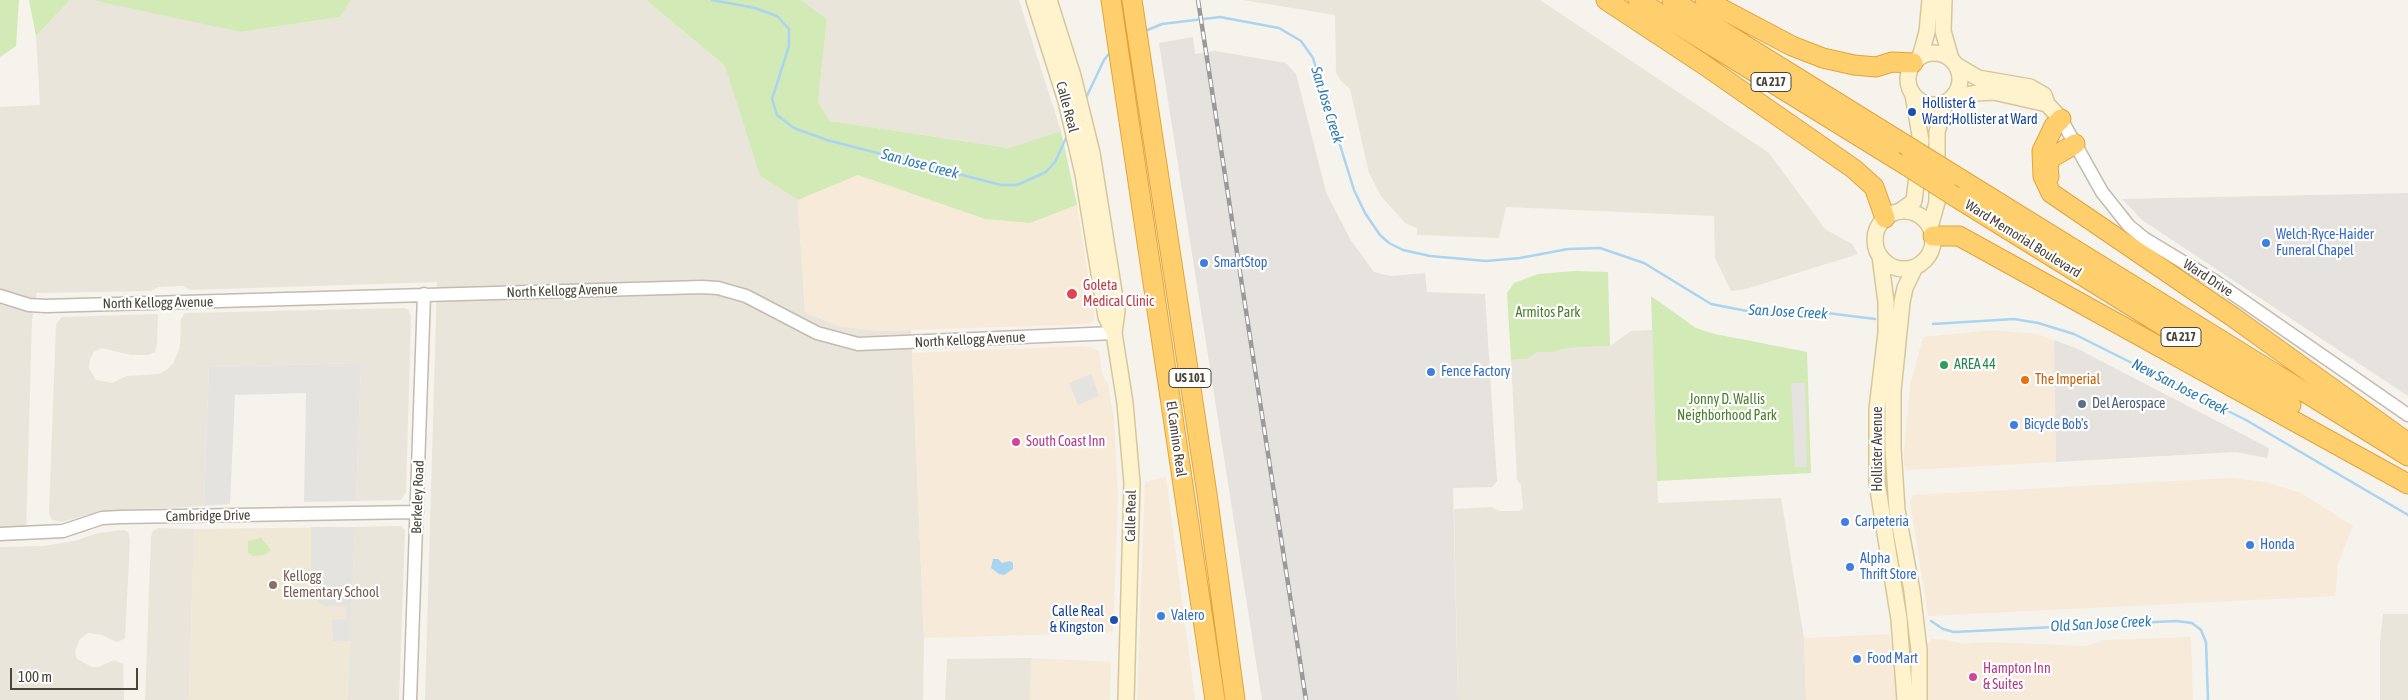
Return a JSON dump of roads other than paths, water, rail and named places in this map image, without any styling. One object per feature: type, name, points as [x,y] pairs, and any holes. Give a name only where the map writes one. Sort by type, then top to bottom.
[{"type":"highway","name":"El Camino Real","points":[[1112,0],[1215,700]]},
{"type":"highway","points":[[1606,0],[1703,64],[1854,169],[1874,187],[1892,215]]},
{"type":"highway","name":"Ward Memorial Boulevard","points":[[1638,0],[2408,478]]},
{"type":"highway","name":"Ward Memorial Boulevard","points":[[1672,0],[2408,456]]},
{"type":"highway","points":[[1705,0],[1792,46],[1823,58],[1854,65],[1876,66],[1892,62],[1916,60]]},
{"type":"highway","name":"El Camino Real","points":[[1133,8],[1207,494],[1235,700]]},
{"type":"highway","points":[[2057,196],[2051,194],[2046,186],[2041,162],[2047,140],[2061,119]]},
{"type":"highway","points":[[2075,144],[2051,158],[2048,173],[2057,196],[2067,206],[2233,316],[2408,443]]},
{"type":"highway","points":[[1932,232],[1959,236],[2408,484]]},
{"type":"main road","name":"Calle Real","points":[[1034,0],[1066,101],[1078,150],[1106,317],[1114,333]]},
{"type":"main road","name":"Calle Real","points":[[1049,0],[1074,76],[1087,132],[1117,312],[1114,333],[1125,403],[1132,484],[1126,700]]},
{"type":"main road","points":[[1930,0],[1927,32],[1908,78],[1922,141],[1914,200],[1892,215],[1876,232],[1875,239],[1880,256],[1896,268],[1906,269],[1915,267],[1929,255],[1937,202],[1937,132],[1949,100],[1960,81],[1943,31],[1944,0]]},
{"type":"main road","points":[[1916,60],[1936,53],[1953,62]]},
{"type":"main road","name":"Ward Drive","points":[[1953,62],[1978,78],[2030,87],[2044,95],[2047,104],[2061,119]]},
{"type":"main road","points":[[1913,95],[1928,105],[1976,93],[1994,92],[2047,104]]},
{"type":"main road","points":[[1892,215],[1918,214],[1932,232]]},
{"type":"main road","name":"Hollister Avenue","points":[[1880,256],[1894,302],[1893,476],[1916,624],[1919,650],[1919,700]]},
{"type":"main road","name":"Hollister Avenue","points":[[1894,302],[1905,288],[1915,267]]},
{"type":"main road","name":"Hollister Avenue","points":[[1893,334],[1877,408],[1877,483],[1899,619],[1905,700]]},
{"type":"street","name":"Ward Drive","points":[[2061,119],[2102,192],[2129,226],[2145,239],[2216,282],[2408,416]]},
{"type":"street","name":"North Kellogg Avenue","points":[[0,296],[29,305],[46,306],[702,287],[718,288],[746,296],[817,333],[858,344],[1114,333]]},
{"type":"street","name":"Berkeley Road","points":[[410,700],[424,294]]},
{"type":"street","name":"Cambridge Drive","points":[[0,534],[63,531],[102,518],[120,517],[417,512]]},
{"type":"water","points":[[993,559],[998,559],[1002,563],[1010,561],[1013,563],[1013,569],[1004,575],[999,574],[991,568]]},
{"type":"waterway","name":"San Jose Creek","points":[[712,0],[755,8],[777,16],[789,29],[789,46],[772,99],[777,115],[794,128],[827,140],[1001,185],[1017,185],[1046,172],[1055,162],[1067,136]]},
{"type":"waterway","name":"San Jose Creek","points":[[1145,31],[1162,24],[1220,17],[1279,28],[1301,41],[1313,58],[1354,190],[1365,213],[1380,235],[1389,243],[1403,250],[1430,256],[1486,261],[1520,258],[1568,249],[1600,248],[1644,263],[1711,304],[1752,312],[1819,312],[1875,319]]},
{"type":"waterway","name":"San Jose Creek","points":[[1085,100],[1104,60],[1112,50]]},
{"type":"waterway","name":"New San Jose Creek","points":[[1933,324],[2014,319],[2038,323],[2074,334],[2246,420],[2408,515]]},
{"type":"waterway","name":"Old San Jose Creek","points":[[1931,621],[1943,629],[1954,632],[2176,621],[2192,623],[2201,630],[2206,642],[2208,700]]},
{"type":"railway","points":[[1198,0],[1306,700]]},
{"type":"place","name":"Hollister & Ward;Hollister at Ward","points":[[1912,112]]},
{"type":"place","name":"Welch-Ryce-Haider Funeral Chapel","points":[[2266,243]]},
{"type":"place","name":"SmartStop","points":[[1204,263]]},
{"type":"place","name":"Goleta Medical Clinic","points":[[1072,294]]},
{"type":"place","name":"AREA 44","points":[[1944,365]]},
{"type":"place","name":"Fence Factory","points":[[1431,372]]},
{"type":"place","name":"The Imperial","points":[[2025,380]]},
{"type":"place","name":"Del Aerospace","points":[[2082,404]]},
{"type":"place","name":"Bicycle Bob's","points":[[2014,425]]},
{"type":"place","name":"South Coast Inn","points":[[1016,442]]},
{"type":"place","name":"Carpeteria","points":[[1845,522]]},
{"type":"place","name":"Honda","points":[[2250,545]]},
{"type":"place","name":"Alpha Thrift Store","points":[[1850,567]]},
{"type":"place","name":"Kellogg Elementary School","points":[[273,585]]},
{"type":"place","name":"Valero","points":[[1161,616]]},
{"type":"place","name":"Calle Real & Kingston","points":[[1114,620]]},
{"type":"place","name":"Food Mart","points":[[1857,659]]},
{"type":"place","name":"Hampton Inn & Suites","points":[[1973,677]]},
{"type":"park label","name":"Armitos Park","points":[[1548,313]]},
{"type":"park label","name":"Jonny D. Wallis Neighborhood Park","points":[[1727,408]]}]
